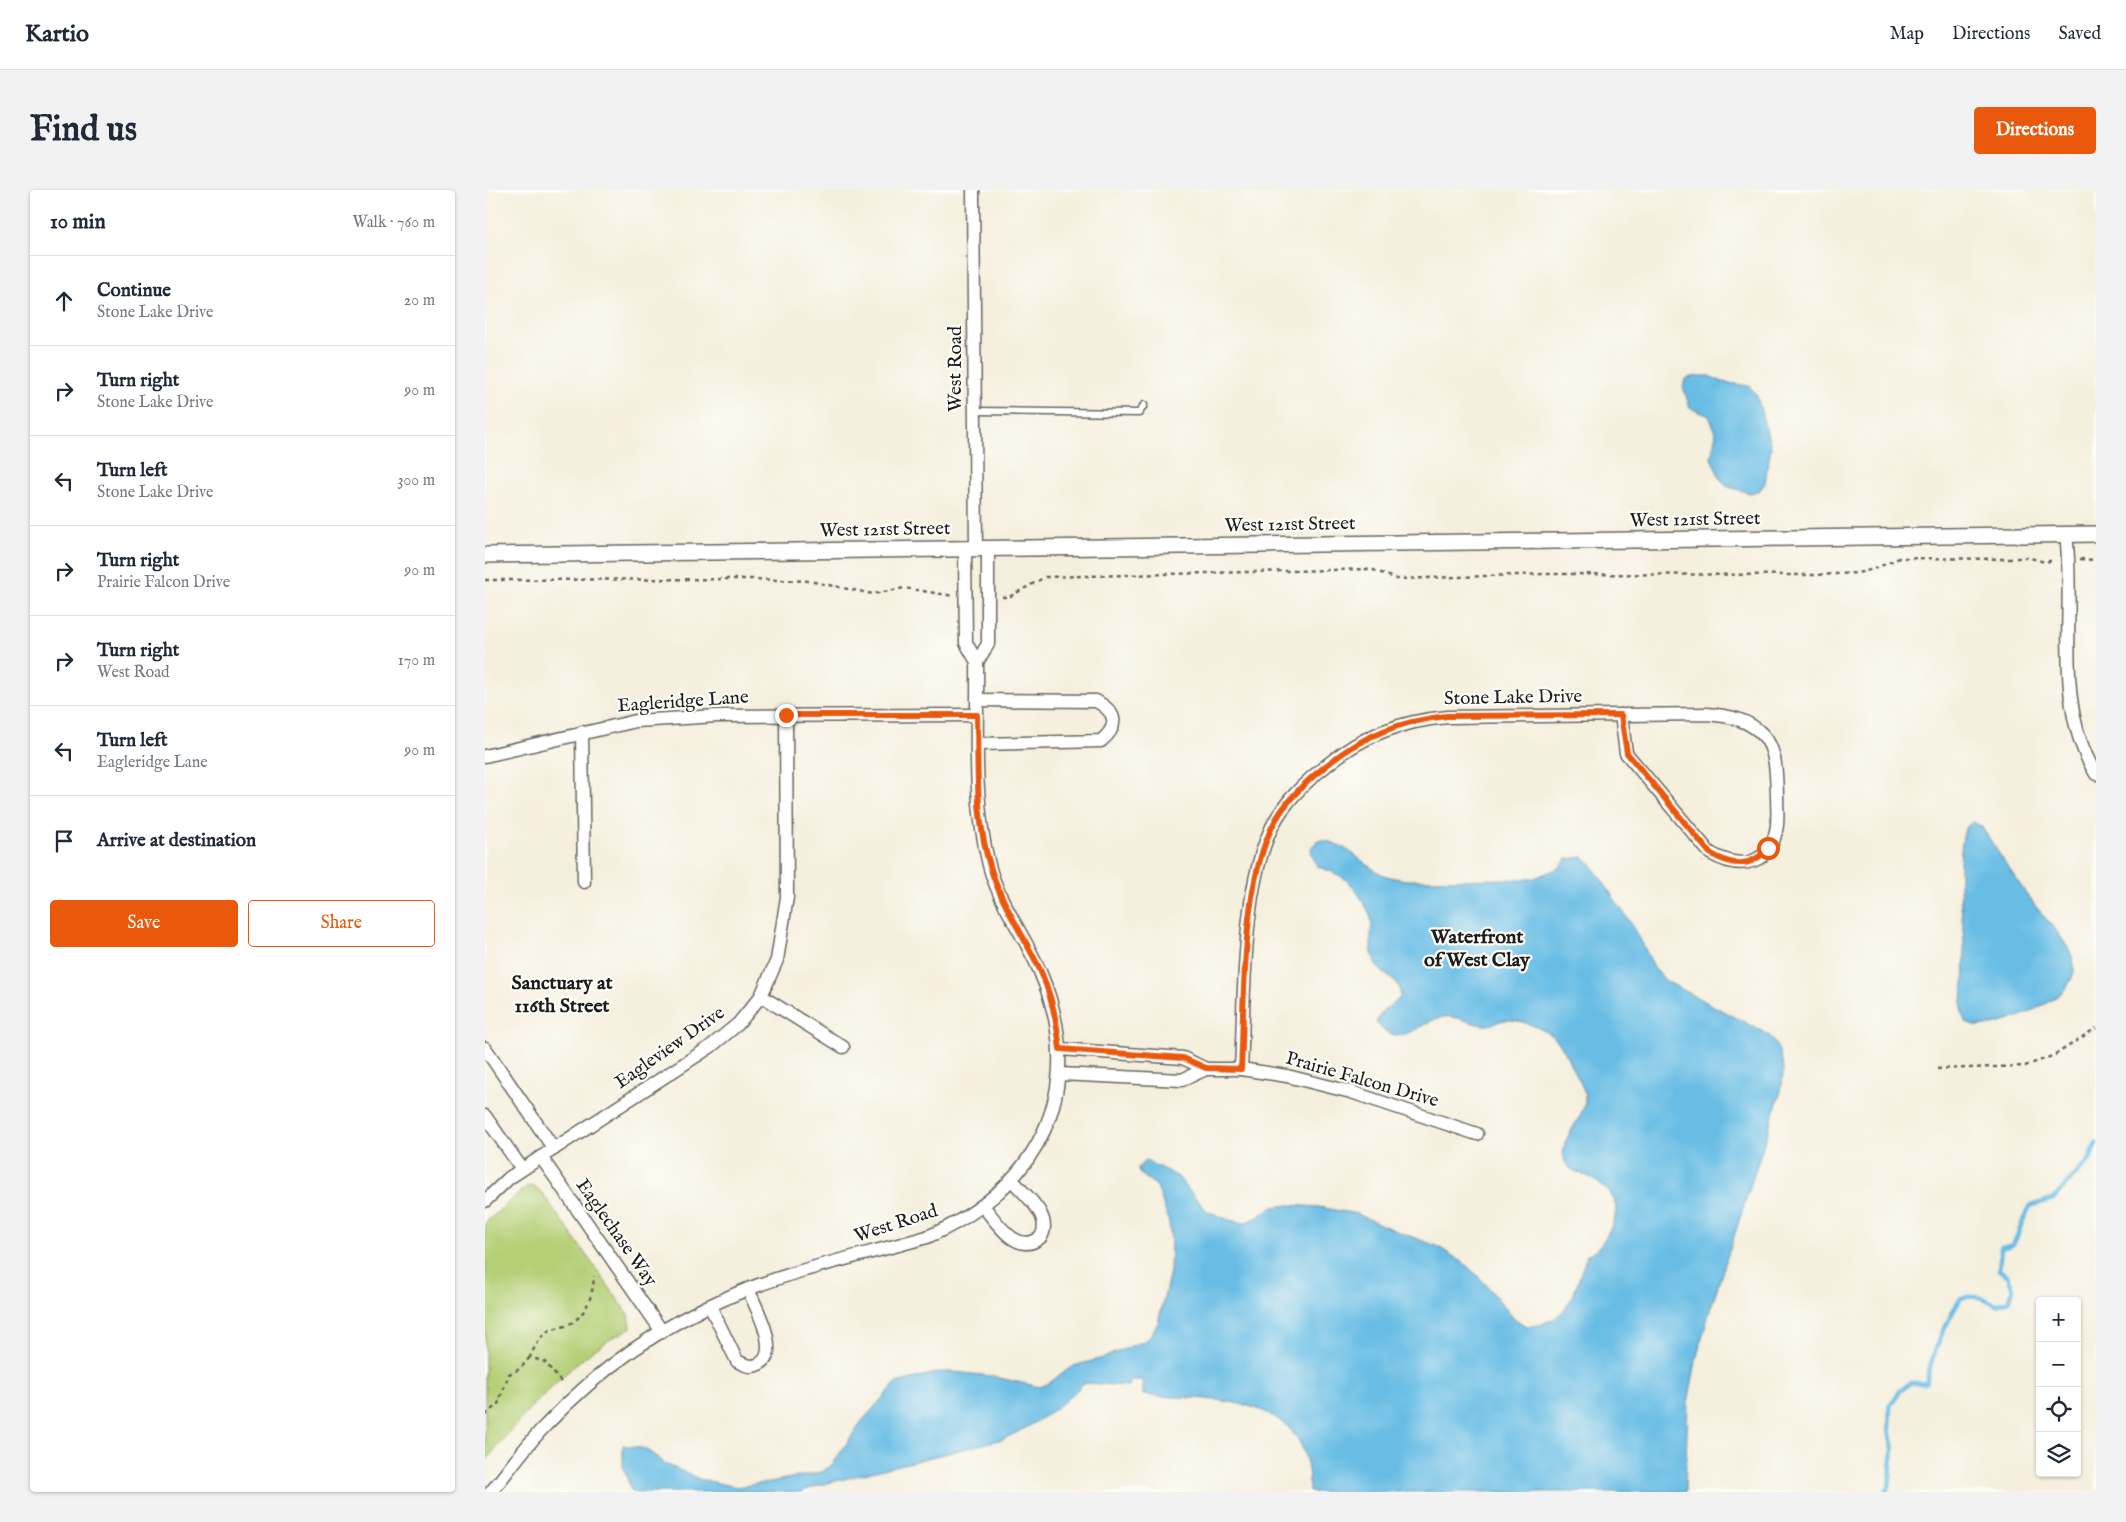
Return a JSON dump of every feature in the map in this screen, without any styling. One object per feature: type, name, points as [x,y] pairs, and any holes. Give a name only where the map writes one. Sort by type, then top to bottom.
[{"type":"street","name":"West Road","points":[[491,1492],[544,1426],[573,1397],[603,1372],[661,1330],[748,1289],[791,1274],[927,1237],[946,1229],[983,1206],[1011,1180],[1027,1162],[1044,1133],[1054,1104],[1060,1074],[1060,1049],[1056,1017],[1041,972],[1007,907],[990,868],[982,836],[978,804],[977,662],[966,643],[965,596],[976,548],[973,190]]},
{"type":"street","points":[[2066,534],[2069,559],[2071,693],[2083,745],[2096,774]]},
{"type":"street","name":"West 121st Street","points":[[485,555],[2096,534]]},
{"type":"street","name":"West Road","points":[[976,548],[988,596],[988,644],[977,662]]},
{"type":"street","points":[[977,700],[1096,701],[1106,706],[1112,714],[1114,725],[1109,734],[1101,741],[978,744]]},
{"type":"street","name":"Eagleview Drive","points":[[485,1201],[509,1178],[710,1047],[738,1024],[761,996],[777,960],[787,898],[786,715]]},
{"type":"street","name":"Eagleridge Lane","points":[[485,756],[635,721],[717,716],[977,715]]},
{"type":"street","name":"Stone Lake Drive","points":[[1241,1069],[1250,910],[1256,871],[1267,839],[1281,811],[1315,775],[1338,755],[1375,732],[1423,719],[1621,715],[1730,716],[1749,723],[1764,736],[1773,753],[1776,776],[1777,824],[1774,837],[1762,856],[1751,863],[1738,864],[1723,861],[1710,853],[1627,753],[1621,715]]},
{"type":"street","points":[[582,732],[585,882]]},
{"type":"street","points":[[761,996],[843,1047]]},
{"type":"street","points":[[485,1048],[554,1149]]},
{"type":"street","name":"Prairie Falcon Drive","points":[[1060,1049],[1183,1058],[1206,1068],[1241,1069],[1316,1082],[1477,1134]]},
{"type":"street","name":"Prairie Falcon Drive","points":[[1060,1074],[1182,1080],[1206,1068]]},
{"type":"street","points":[[485,1116],[522,1170]]},
{"type":"street","name":"Eaglechase Way","points":[[541,1157],[661,1330]]},
{"type":"street","points":[[983,1206],[1010,1237],[1018,1242],[1031,1243],[1041,1237],[1045,1225],[1043,1216],[1011,1180]]},
{"type":"street","points":[[710,1306],[737,1361],[743,1365],[755,1366],[763,1362],[768,1356],[769,1343],[748,1289]]},
{"type":"lane","points":[[975,411],[1139,413],[1144,405]]},
{"type":"path","points":[[988,596],[1009,597],[1045,577],[1371,569],[1397,579],[1546,574],[1813,574],[1858,573],[1874,569],[1899,558],[2010,559],[2027,557],[2045,562],[2069,559],[2096,560]]},
{"type":"path","points":[[485,580],[751,578],[809,581],[873,594],[904,588],[965,596]]},
{"type":"path","points":[[1937,1070],[2025,1066],[2055,1055],[2096,1028]]},
{"type":"path","points":[[485,1415],[498,1404],[509,1374],[520,1369],[530,1358],[537,1343],[548,1330],[568,1325],[576,1319],[591,1301],[594,1276]]},
{"type":"path","points":[[530,1358],[545,1362],[561,1382]]},
{"type":"green space","points":[[533,1185],[542,1193],[629,1315],[631,1328],[591,1352],[571,1369],[515,1425],[485,1462],[485,1223],[526,1187]]},
{"type":"water","points":[[1696,376],[1709,376],[1723,382],[1749,386],[1756,393],[1771,447],[1765,483],[1760,490],[1750,493],[1729,487],[1721,480],[1711,458],[1716,433],[1709,416],[1690,408],[1683,387],[1685,379]]},
{"type":"water","points":[[1973,822],[1981,826],[2027,895],[2062,938],[2071,953],[2074,967],[2072,978],[2059,995],[2019,1017],[1988,1026],[1976,1026],[1967,1023],[1962,1010],[1965,964],[1960,886],[1961,847],[1965,828]]},
{"type":"water","points":[[1322,840],[1344,848],[1379,873],[1406,880],[1532,879],[1559,868],[1567,859],[1583,857],[1591,864],[1636,931],[1655,969],[1666,981],[1769,1035],[1778,1049],[1783,1068],[1781,1091],[1710,1310],[1697,1356],[1688,1403],[1685,1492],[1309,1492],[1306,1459],[1295,1435],[1277,1419],[1254,1408],[1228,1402],[1200,1398],[1143,1395],[1142,1380],[1131,1380],[1129,1386],[1084,1383],[1046,1415],[1003,1439],[820,1485],[800,1492],[632,1492],[623,1467],[623,1445],[646,1449],[664,1463],[699,1479],[737,1487],[822,1472],[832,1465],[861,1422],[896,1383],[939,1372],[954,1372],[991,1376],[1040,1387],[1073,1366],[1103,1358],[1148,1339],[1158,1323],[1170,1271],[1171,1243],[1169,1222],[1157,1186],[1139,1173],[1138,1168],[1145,1160],[1177,1176],[1207,1211],[1229,1220],[1245,1223],[1272,1207],[1291,1205],[1319,1207],[1357,1214],[1437,1246],[1464,1263],[1484,1282],[1515,1320],[1527,1326],[1539,1325],[1554,1319],[1564,1310],[1573,1296],[1587,1255],[1595,1250],[1604,1240],[1615,1218],[1616,1210],[1612,1196],[1607,1190],[1594,1180],[1571,1169],[1565,1161],[1563,1153],[1565,1144],[1579,1118],[1585,1101],[1582,1086],[1566,1054],[1558,1042],[1548,1033],[1516,1021],[1505,1020],[1483,1025],[1454,1017],[1443,1017],[1401,1035],[1393,1035],[1384,1031],[1376,1022],[1383,1011],[1400,998],[1399,987],[1375,962],[1371,946],[1371,920],[1358,893],[1342,877],[1317,866],[1311,848],[1317,841]]},
{"type":"waterway","points":[[1886,1492],[1889,1487],[1893,1449],[1889,1429],[1890,1406],[1899,1392],[1910,1383],[1926,1383],[1940,1339],[1949,1318],[1961,1298],[1979,1297],[1996,1305],[2009,1301],[2013,1289],[2008,1276],[1999,1270],[2001,1248],[2013,1244],[2030,1206],[2053,1199],[2090,1159],[2096,1143]]},
{"type":"district","name":"Waterfront of West Clay","points":[[1477,948]]},
{"type":"district","name":"Sanctuary at 116th Street","points":[[562,994]]},
{"type":"route","points":[[786,715],[977,715],[978,804],[982,836],[990,868],[1007,907],[1041,972],[1051,998],[1056,1017],[1060,1049],[1183,1058],[1206,1068],[1241,1069],[1250,910],[1256,871],[1267,839],[1281,811],[1298,791],[1338,755],[1375,732],[1401,724],[1447,716],[1621,715],[1624,743],[1627,753],[1634,764],[1710,853],[1723,861],[1738,864],[1751,863],[1762,856],[1768,848]]}]
